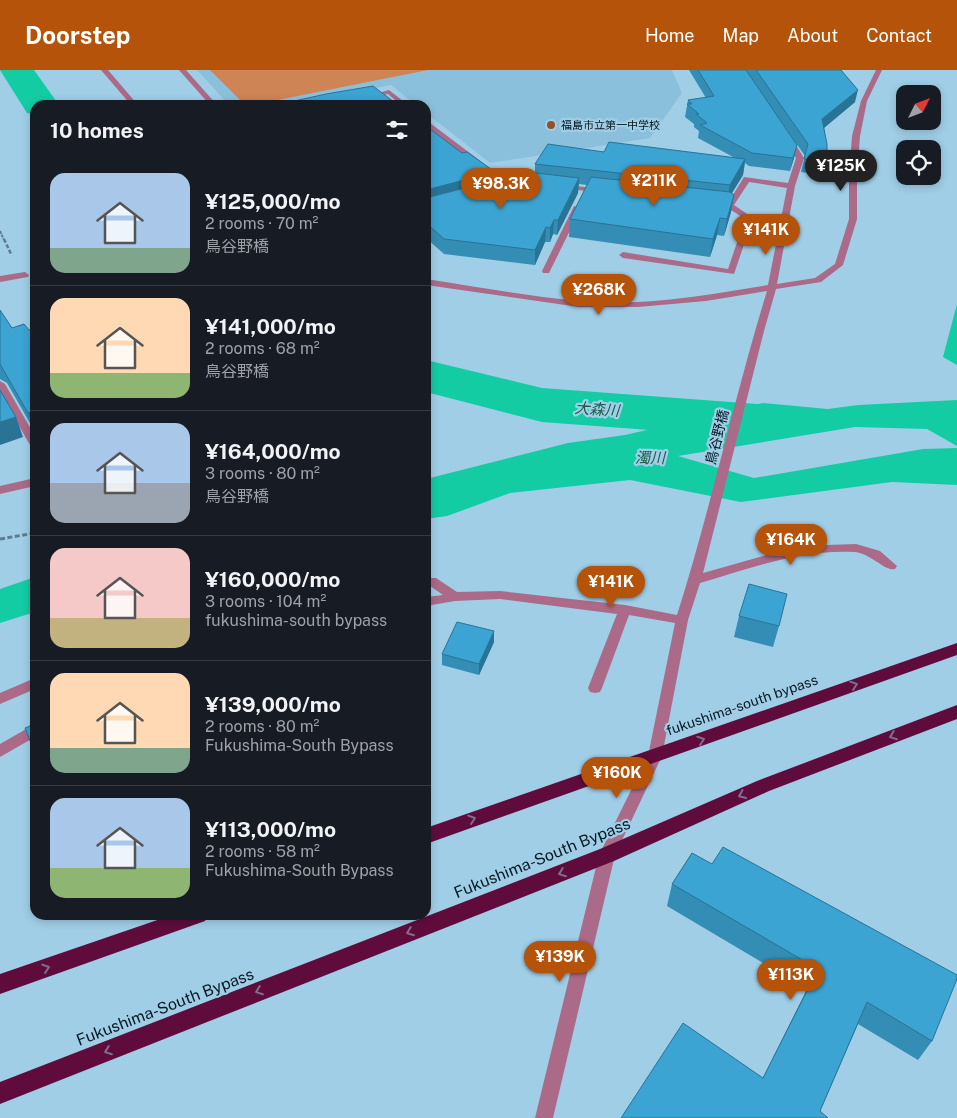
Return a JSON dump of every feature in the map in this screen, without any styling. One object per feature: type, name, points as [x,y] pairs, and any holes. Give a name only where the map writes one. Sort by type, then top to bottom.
[{"type":"highway","name":"fukushima-south bypass","points":[[431,834],[957,649]]},
{"type":"highway","name":"Fukushima-South Bypass","points":[[0,1093],[607,855],[763,786],[957,712]]},
{"type":"highway","points":[[0,984],[184,920]]},
{"type":"street","points":[[104,70],[131,100]]},
{"type":"street","points":[[182,70],[209,100]]},
{"type":"street","points":[[431,283],[579,304],[638,304],[706,298],[818,280],[839,265],[853,219],[853,177],[856,136],[864,101],[879,70]]},
{"type":"street","points":[[362,98],[388,92],[398,100]]},
{"type":"street","points":[[431,126],[514,185],[501,189]]},
{"type":"street","name":"鳥谷野橋","points":[[544,1118],[607,855],[655,756],[682,620],[704,550],[772,288],[790,186],[800,158],[779,126]]},
{"type":"street","points":[[730,206],[748,179],[790,186]]},
{"type":"street","points":[[556,185],[615,192]]},
{"type":"street","points":[[546,271],[586,189]]},
{"type":"street","points":[[623,255],[731,272],[749,218],[730,206],[711,204]]},
{"type":"street","points":[[0,279],[25,275]]},
{"type":"street","points":[[0,384],[30,436]]},
{"type":"street","points":[[0,490],[30,483]]},
{"type":"street","points":[[694,580],[798,550],[856,548],[876,554],[891,566]]},
{"type":"street","points":[[431,581],[454,597]]},
{"type":"street","points":[[431,601],[454,597],[500,595],[625,610],[682,620]]},
{"type":"street","points":[[595,688],[625,610]]},
{"type":"street","points":[[0,699],[30,685]]},
{"type":"street","points":[[0,751],[30,733]]},
{"type":"path","points":[[0,538],[30,534]]},
{"type":"shaded area","name":"福島市立第一中学校","points":[[197,70],[672,70],[682,93],[650,138],[490,163],[431,117],[431,100],[410,100],[391,85],[315,100],[224,100]]},
{"type":"shaded area","points":[[210,70],[428,70],[278,100],[240,100]]},
{"type":"water","points":[[957,304],[957,365],[943,357]]},
{"type":"water","name":"濁川","points":[[957,400],[957,446],[927,429],[855,427],[678,456],[754,478],[923,449],[957,448],[957,485],[892,482],[741,502],[630,480],[510,493],[447,516],[431,518],[431,478],[568,443],[625,435],[763,403],[828,409],[858,405]]},
{"type":"water","points":[[30,579],[30,614],[0,623],[0,589]]},
{"type":"building","points":[[698,70],[746,70],[797,145],[793,158],[752,153],[700,125],[707,123],[687,104],[692,104],[688,100],[714,96]]},
{"type":"building","points":[[756,70],[841,70],[858,90],[822,119],[827,144],[827,162],[804,159],[808,144]]},
{"type":"building","points":[[373,86],[391,100],[299,100]]},
{"type":"building","points":[[431,130],[462,153],[467,152],[495,172],[431,189]]},
{"type":"building","points":[[609,142],[745,159],[730,185],[535,164],[548,144],[604,152]]},
{"type":"building","points":[[528,172],[579,178],[558,220],[554,220],[550,228],[546,227],[535,250],[444,239],[431,227],[431,197],[503,178],[507,181]]},
{"type":"building","points":[[591,177],[730,192],[734,195],[727,219],[720,218],[713,239],[570,219]]},
{"type":"building","points":[[0,310],[12,328],[24,324],[30,330],[30,412],[28,413],[0,364]]},
{"type":"building","points":[[0,390],[16,417],[0,422]]},
{"type":"building","points":[[749,584],[787,594],[779,626],[739,616]]},
{"type":"building","points":[[457,622],[494,631],[479,664],[442,654]]},
{"type":"building","points":[[30,726],[30,740],[25,728]]},
{"type":"building","points":[[723,847],[957,975],[932,1041],[867,1002],[820,1111],[828,1118],[621,1118],[683,1023],[763,1078],[818,969],[672,884],[692,853],[712,864]]},
{"type":"waterway","name":"大森川","points":[[16,70],[37,100]]},
{"type":"waterway","name":"大森川","points":[[431,377],[542,405],[771,422]]},
{"type":"place","name":"福島市立第一中学校","points":[[551,125]]}]
